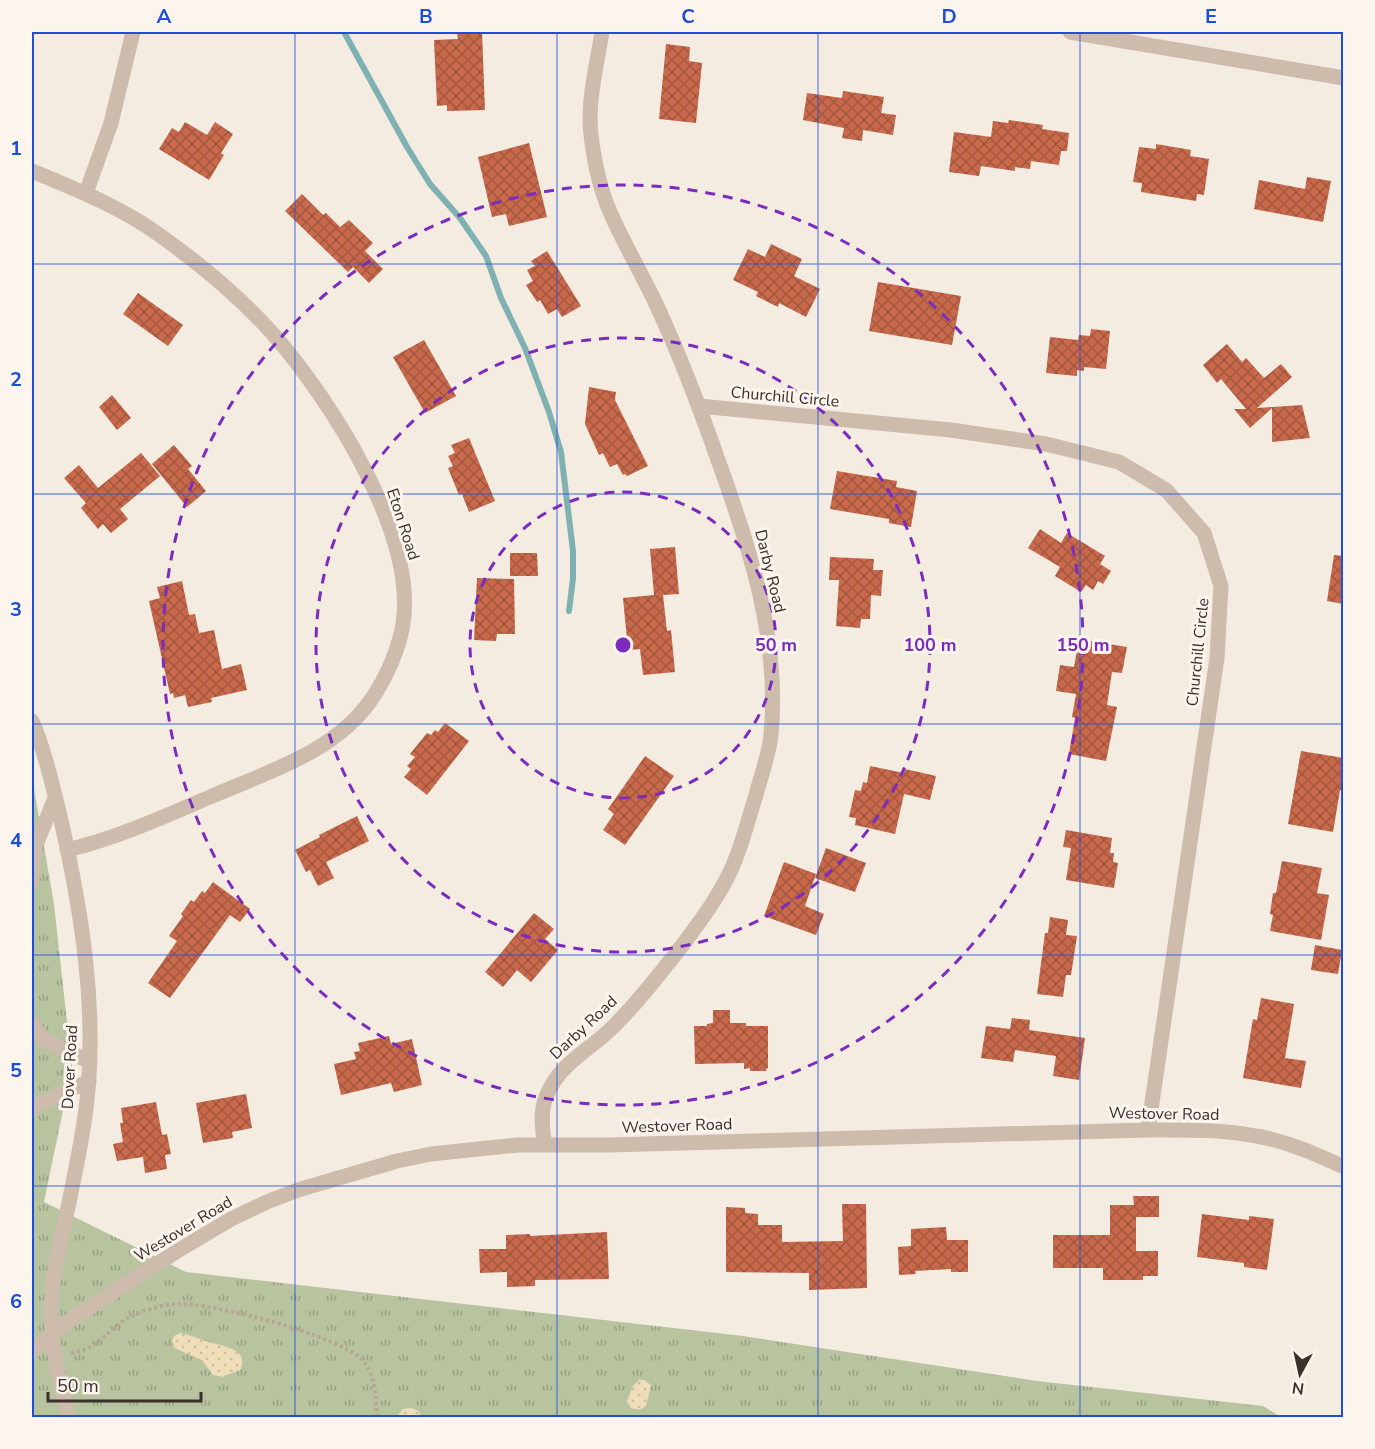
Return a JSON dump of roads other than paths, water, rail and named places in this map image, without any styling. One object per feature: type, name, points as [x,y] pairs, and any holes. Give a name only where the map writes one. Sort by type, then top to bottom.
[{"type":"street","points":[[86,193],[111,123],[132,32]]},
{"type":"street","name":"Darby Road","points":[[545,1145],[542,1113],[546,1096],[557,1077],[571,1061],[611,1029],[648,988],[716,898],[741,845],[771,737],[771,667],[760,593],[737,511],[671,336],[610,212],[603,191],[590,124],[603,32]]},
{"type":"street","points":[[1070,32],[1344,78]]},
{"type":"street","name":"Eton Road","points":[[32,171],[86,193],[131,216],[205,270],[273,334],[306,377],[350,442],[376,492],[397,555],[404,605],[403,624],[397,646],[372,698],[342,730],[318,748],[160,819],[95,843],[68,850]]},
{"type":"street","name":"Churchill Circle","points":[[699,406],[951,430],[1046,444],[1119,462],[1166,489],[1204,533],[1221,586],[1217,658],[1148,1130]]},
{"type":"street","name":"Dover Road","points":[[32,721],[68,850],[88,981],[89,1081],[80,1146],[54,1273],[51,1306],[52,1334],[68,1418]]},
{"type":"street","points":[[32,881],[34,849],[55,798]]},
{"type":"street","points":[[32,1024],[44,1040],[90,1062]]},
{"type":"street","points":[[32,1110],[35,1106],[89,1081]]},
{"type":"street","name":"Westover Road","points":[[32,1350],[70,1320],[231,1219],[301,1189],[397,1161],[431,1154],[498,1146],[1202,1130],[1257,1136],[1313,1153],[1344,1167]]},
{"type":"waterway","points":[[344,32],[430,184],[460,218],[486,256],[501,298],[525,348],[561,452],[573,551],[569,611]]}]
